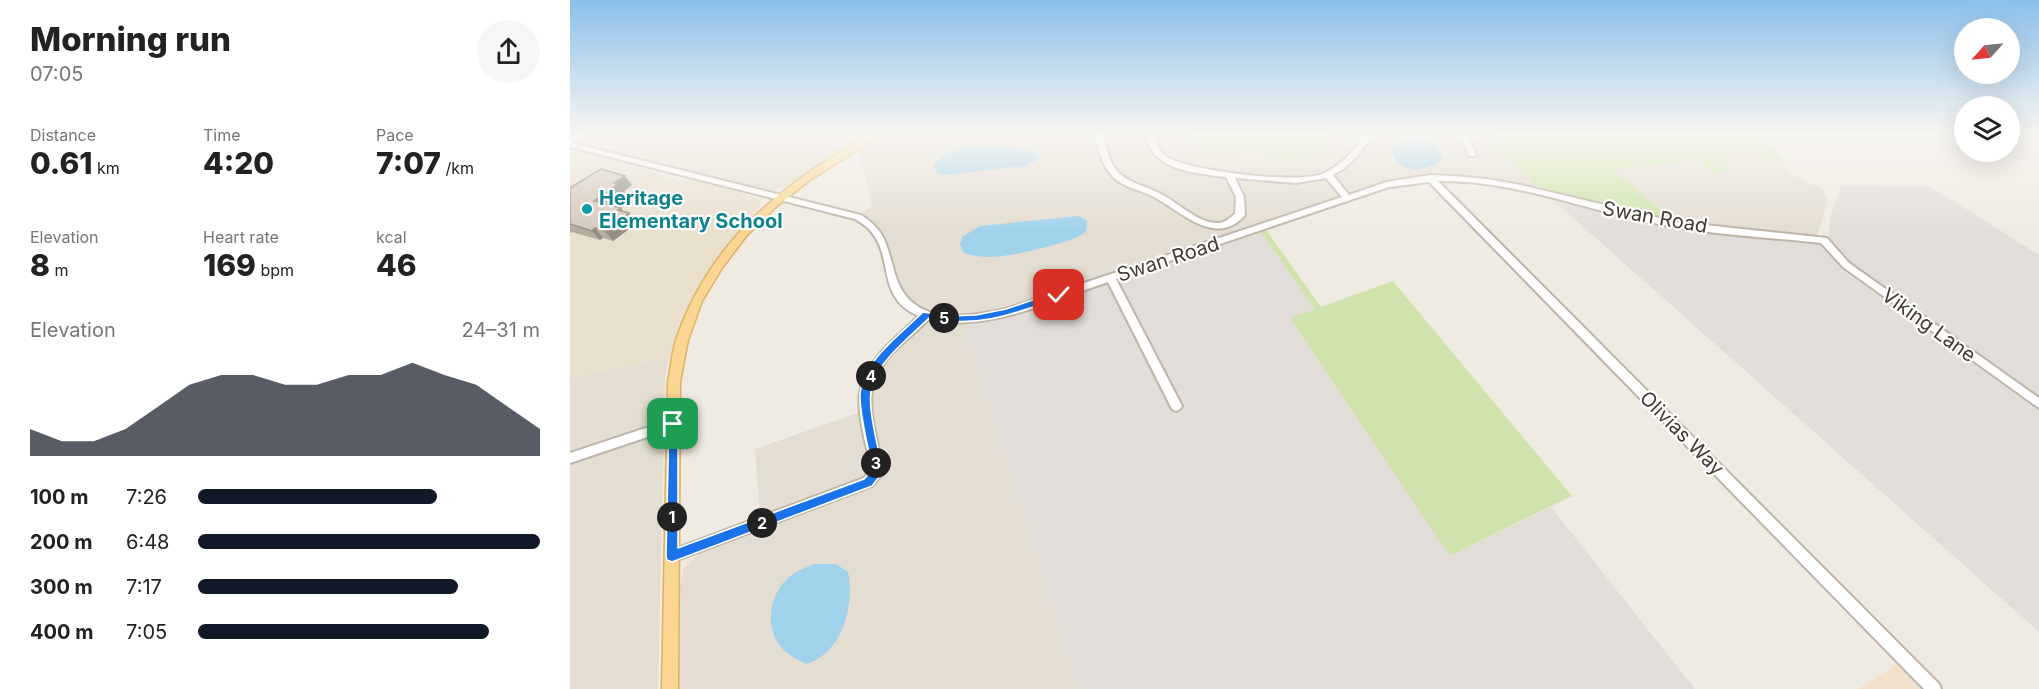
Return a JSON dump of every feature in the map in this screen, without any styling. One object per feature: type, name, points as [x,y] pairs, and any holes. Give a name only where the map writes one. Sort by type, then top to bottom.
[{"type":"main road","points":[[670,689],[673,424],[676,363],[687,320],[705,285],[733,244],[780,197],[823,166]]},
{"type":"street","name":"Swan Road","points":[[660,166],[849,214],[871,225],[882,241],[898,295],[910,306],[927,314],[950,319],[988,317],[1397,183],[1430,178],[1486,181],[1671,224],[1824,240]]},
{"type":"street","points":[[1111,166],[1117,176],[1163,198],[1196,221],[1224,224],[1235,220],[1240,215],[1240,197],[1229,175]]},
{"type":"street","points":[[1185,166],[1199,171],[1288,180],[1327,174],[1341,166]]},
{"type":"street","points":[[1327,174],[1348,199]]},
{"type":"street","name":"Olivias Way","points":[[1430,178],[1934,689]]},
{"type":"street","name":"Viking Lane","points":[[1824,240],[1846,265],[2039,404]]},
{"type":"street","points":[[1111,278],[1176,406]]},
{"type":"street","points":[[672,556],[868,483],[878,472],[865,398],[868,383],[881,361],[927,314]]},
{"type":"street","points":[[570,458],[673,424]]},
{"type":"shaded area","points":[[570,166],[640,166],[654,173],[680,180],[698,180],[761,200],[760,207],[713,264],[691,301],[669,358],[570,377]]},
{"type":"shaded area","points":[[669,166],[818,166],[789,185],[771,191]]},
{"type":"shaded area","points":[[863,166],[1516,166],[1545,193],[1460,176],[1430,175],[1402,178],[1011,307],[968,316],[965,325],[1079,689],[675,689],[676,612],[683,569],[700,553],[761,528],[755,449],[872,408],[871,390],[877,374],[934,313],[913,303],[901,291],[885,236],[876,225],[861,214],[872,206]]},
{"type":"shaded area","points":[[1648,166],[1706,166],[1713,173],[1719,166],[1786,166],[1791,175],[1822,188],[1828,199],[1817,236],[1673,221],[1614,171]]},
{"type":"shaded area","points":[[1841,185],[1931,187],[2039,255],[2039,632],[1554,201],[1667,227],[1829,241],[1830,218]]},
{"type":"shaded area","points":[[1261,232],[1315,309],[1291,318],[1450,556],[1551,507],[1695,689],[1079,689],[965,325],[993,321]]},
{"type":"shaded area","points":[[669,358],[665,377],[658,689],[570,689],[570,377]]},
{"type":"shaded area","points":[[1897,664],[1920,689],[1858,689]]},
{"type":"green space","points":[[1516,166],[1648,166],[1614,171],[1673,221],[1545,193]]},
{"type":"green space","points":[[1706,166],[1727,166],[1720,174],[1713,173]]},
{"type":"green space","points":[[1266,230],[1321,307],[1393,281],[1572,496],[1450,556],[1290,318],[1315,309],[1261,232]]},
{"type":"water","points":[[1024,166],[944,175],[936,172],[934,167]]},
{"type":"water","points":[[1404,166],[1431,166],[1422,169]]},
{"type":"water","points":[[1079,216],[1087,220],[1084,233],[1045,248],[987,257],[964,253],[960,245],[962,237],[980,226]]},
{"type":"water","points":[[814,564],[836,564],[848,572],[849,599],[843,627],[837,639],[818,659],[806,664],[788,654],[778,644],[773,634],[771,612],[773,601],[785,581],[795,573]]},
{"type":"building","points":[[601,169],[625,176],[614,183],[618,184],[594,201],[621,208],[618,210],[629,213],[605,231],[595,228],[592,231],[570,224],[570,188]]},
{"type":"place","name":"Heritage Elementary School","points":[[587,209]]},
{"type":"route","points":[[673,424],[672,556],[868,483],[878,472],[865,398],[868,383],[876,366],[927,314],[950,319],[976,319],[1007,312],[1059,295]]}]
